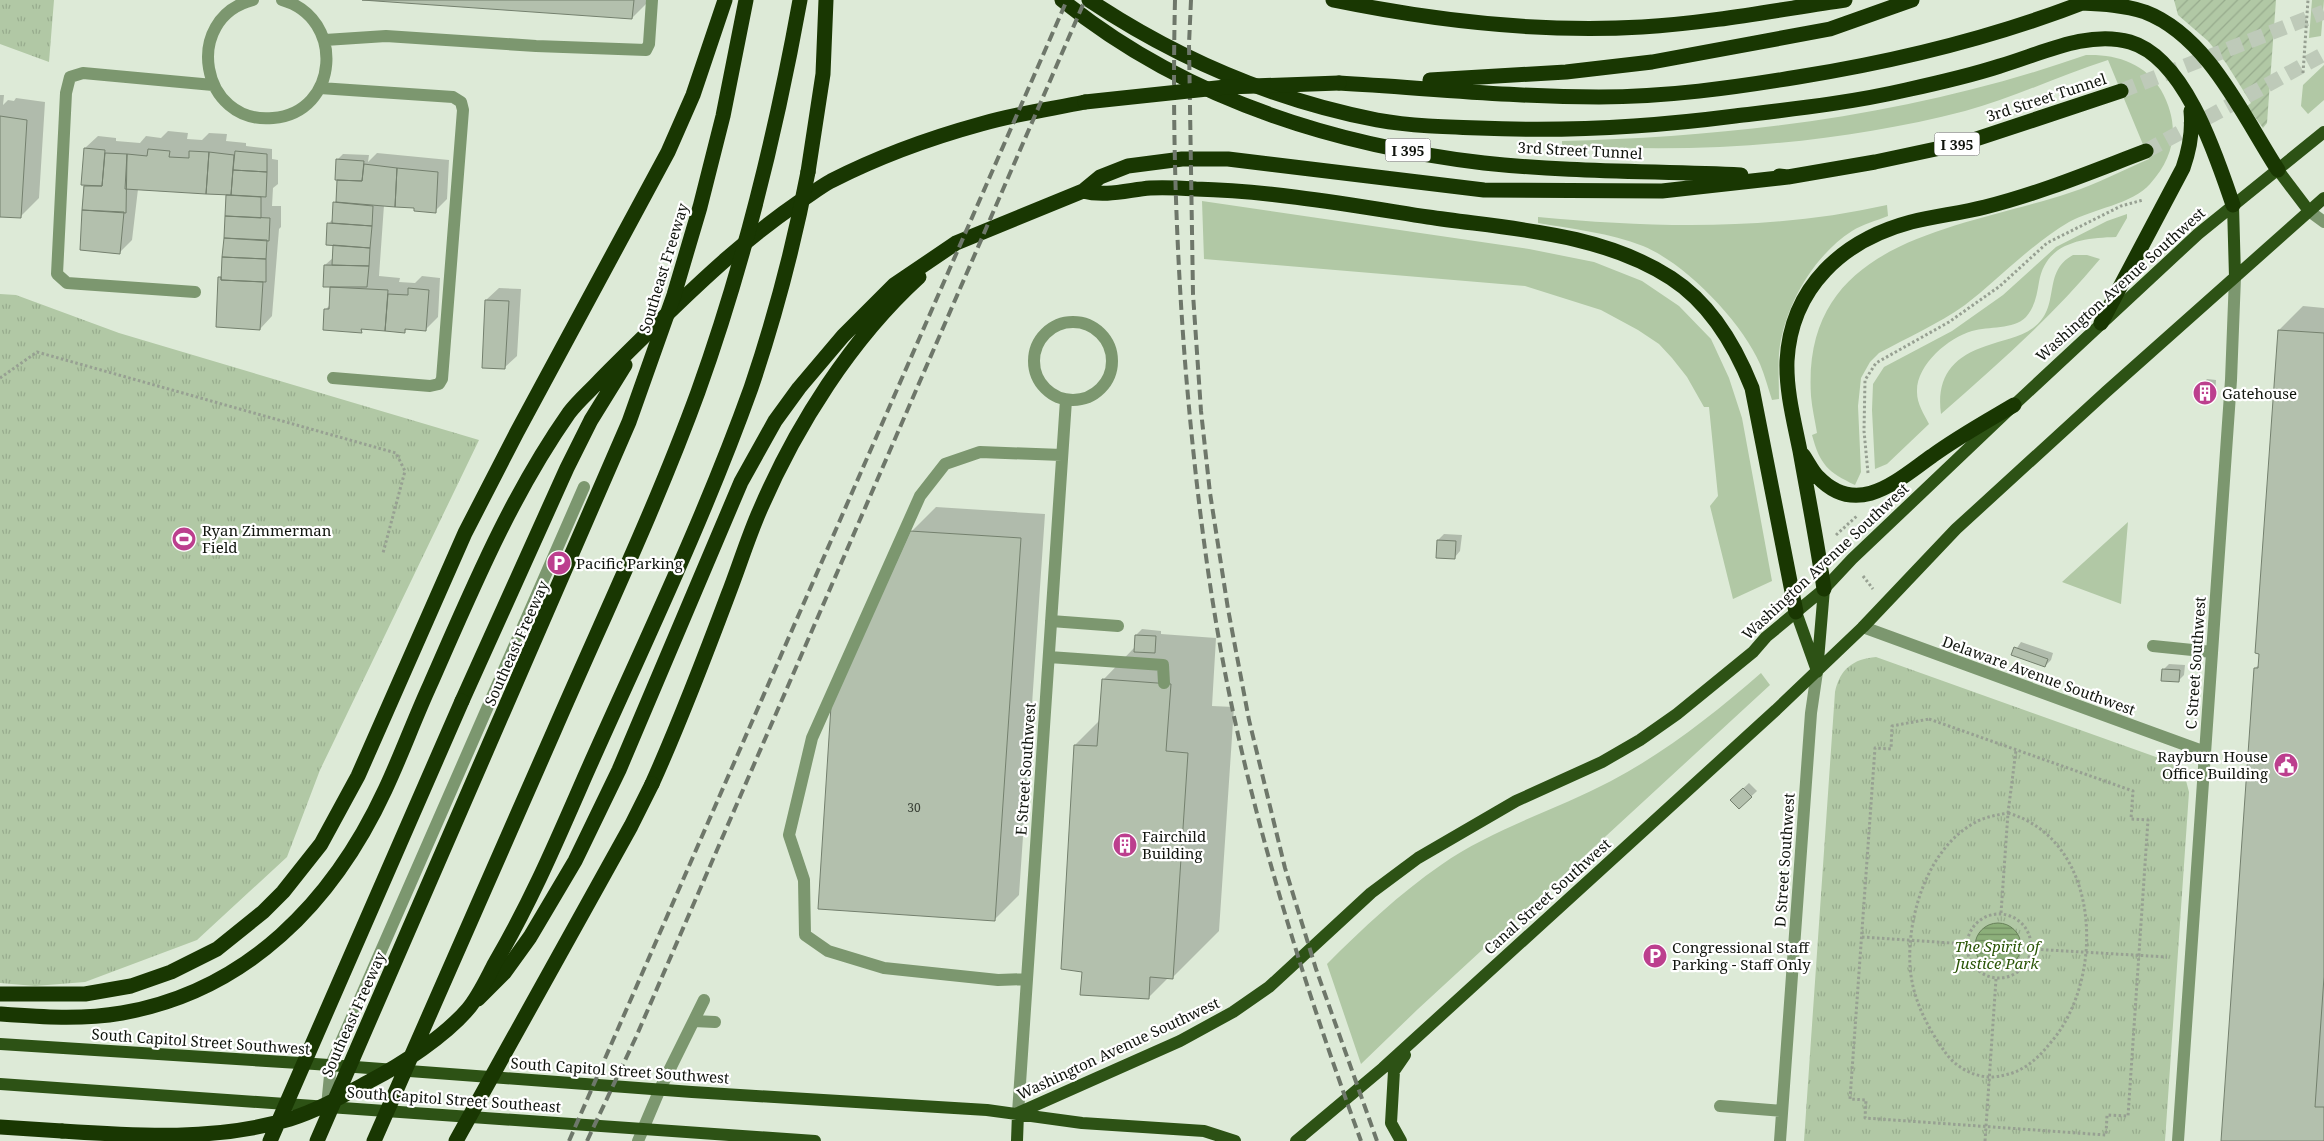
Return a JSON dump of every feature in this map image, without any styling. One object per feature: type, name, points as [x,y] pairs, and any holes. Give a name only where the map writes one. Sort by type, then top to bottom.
[{"type":"highway","points":[[0,994],[85,994],[131,986],[171,972],[195,961],[237,934],[263,912],[283,892],[321,844],[358,776],[465,533],[497,469],[668,152],[693,95],[725,0]]},
{"type":"highway","name":"Southeast Freeway","points":[[317,1141],[593,510],[633,414],[674,295],[700,207],[723,116],[746,0]]},
{"type":"highway","points":[[374,1141],[645,522],[697,394],[740,263],[764,175],[784,86],[800,0]]},
{"type":"highway","points":[[468,1009],[503,950],[550,856],[706,502],[751,386],[781,290],[808,172],[822,82],[826,0]]},
{"type":"highway","name":"3rd Street Tunnel","points":[[1062,0],[1122,44],[1162,68],[1207,89],[1304,127],[1402,148],[1484,162],[1572,169],[1788,177],[1874,162],[1964,143],[2121,91]]},
{"type":"highway","points":[[1089,0],[1140,30],[1228,76],[1288,98],[1340,112],[1417,126],[1511,130],[1592,129],[1671,124],[1808,108],[1879,96],[1941,82],[2086,40],[2100,38],[2134,43],[2150,51],[2162,61],[2188,94],[2221,169],[2233,205]]},
{"type":"highway","points":[[1333,0],[1420,16],[1557,29],[1642,27],[1730,19],[1845,0]]},
{"type":"highway","points":[[0,1014],[54,1018],[124,1013],[189,993],[209,984],[258,956],[286,932],[324,889],[358,840],[385,790],[428,689],[503,524],[542,454],[571,410],[733,252],[778,217],[828,183],[920,143],[965,129],[1086,102],[1226,88],[1478,78],[1566,72],[1652,62],[1830,29],[1912,0]]},
{"type":"highway","points":[[1339,83],[1542,96],[1610,97],[1706,90],[1811,75],[1904,57],[2014,28],[2086,2],[2119,6],[2144,12],[2161,19],[2189,40],[2218,74],[2278,170]]},
{"type":"highway","points":[[2101,323],[2183,168],[2190,149],[2192,130],[2188,94]]},
{"type":"highway","points":[[1824,589],[1790,406],[1787,361],[1792,322],[1810,286],[1839,256],[1874,235],[1911,222],[1985,207],[2037,191],[2146,150]]},
{"type":"highway","points":[[0,1127],[177,1136],[224,1133],[290,1119],[327,1105],[389,1072],[419,1051],[468,1009],[504,972],[553,901],[575,861],[619,770],[741,482],[775,421],[820,362],[887,292],[956,243],[1083,191],[1100,177],[1128,166],[1182,159],[1228,159],[1484,190],[1662,191],[1788,177]]},
{"type":"highway","points":[[1083,191],[1096,195],[1152,188],[1196,188],[1367,208],[1592,243],[1632,257],[1671,278],[1704,305],[1725,332],[1740,358],[1752,388],[1796,612]]},
{"type":"highway","points":[[456,1141],[608,868],[652,784],[691,694],[759,510],[798,436],[838,371],[878,319],[902,292],[956,243]]},
{"type":"highway","points":[[270,1141],[466,692],[591,420],[646,335]]},
{"type":"highway","points":[[1799,448],[1818,478],[1838,491],[1852,495],[1881,492],[1934,455],[2014,404]]},
{"type":"main road","name":"Washington Avenue Southwest","points":[[1018,1113],[1180,1041],[1233,1012],[1269,987],[1371,894],[1418,858],[1516,800],[1602,762],[1640,740],[1714,685],[1824,589],[1852,559],[2014,404],[2198,234],[2324,132]]},
{"type":"main road","points":[[2278,170],[2309,211]]},
{"type":"main road","points":[[1817,672],[1956,529],[2324,198]]},
{"type":"main road","points":[[2233,205],[2235,277]]},
{"type":"main road","points":[[1817,672],[1824,589]]},
{"type":"main road","points":[[1796,612],[1817,672]]},
{"type":"main road","name":"Canal Street Southwest","points":[[1296,1141],[1421,1033],[1817,672]]},
{"type":"main road","points":[[1401,1141],[1392,1123],[1394,1071],[1421,1033]]},
{"type":"main road","name":"South Capitol Street Southwest","points":[[0,1044],[1018,1113],[1082,1124],[1204,1131],[1235,1141]]},
{"type":"main road","name":"South Capitol Street Southeast","points":[[0,1084],[815,1141]]},
{"type":"main road","name":"E Street Southwest","points":[[1017,1141],[1018,1113]]},
{"type":"street","points":[[253,0],[244,2],[230,10],[219,22],[211,37],[208,69],[213,84],[221,97],[237,110],[258,118],[287,116],[300,109],[320,88],[326,73],[328,56],[325,40],[312,18],[298,3],[282,0]]},
{"type":"street","points":[[325,40],[386,36],[536,46],[646,50],[649,44],[652,0]]},
{"type":"street","points":[[195,292],[67,283],[57,274],[66,93],[70,77],[83,74],[213,84]]},
{"type":"street","points":[[320,88],[453,97],[461,102],[463,110],[442,378],[439,384],[430,386],[333,378]]},
{"type":"street","points":[[2309,211],[2324,222]]},
{"type":"street","name":"C Street Southwest","points":[[2178,1141],[2231,380],[2235,277]]},
{"type":"street","points":[[1075,322],[1088,325],[1098,331],[1107,342],[1112,360],[1111,373],[1096,394],[1084,399],[1066,400],[1053,395],[1042,385],[1036,372],[1034,360],[1037,347],[1047,332],[1059,325],[1075,322]]},
{"type":"street","name":"E Street Southwest","points":[[1018,1113],[1066,400]]},
{"type":"street","points":[[1027,979],[998,980],[884,968],[828,951],[806,935],[804,880],[789,836],[812,738],[920,496],[945,464],[980,452],[1062,455]]},
{"type":"street","points":[[327,1106],[331,1066],[584,487]]},
{"type":"street","points":[[1051,621],[1118,626]]},
{"type":"street","name":"Delaware Avenue Southwest","points":[[1863,626],[2204,752]]},
{"type":"street","points":[[2153,646],[2212,652]]},
{"type":"street","points":[[1049,657],[1163,665],[1164,683]]},
{"type":"street","name":"D Street Southwest","points":[[1780,1141],[1811,713],[1817,672]]},
{"type":"street","points":[[638,1141],[660,1088],[704,1000]]},
{"type":"street","points":[[694,1021],[715,1022]]},
{"type":"street","points":[[1720,1106],[1782,1111]]},
{"type":"path","points":[[2303,73],[2308,0]]},
{"type":"path","points":[[1868,476],[1864,430],[1865,380],[1876,363],[1949,322],[2000,286],[2047,243],[2121,206],[2147,198]]},
{"type":"path","points":[[0,378],[37,352],[396,453],[405,471],[383,553]]},
{"type":"path","points":[[1836,535],[1862,511]]},
{"type":"path","points":[[1863,576],[1868,585],[1874,590]]},
{"type":"path","points":[[1929,719],[2016,750],[2133,791],[2131,819],[2148,820],[2128,1116],[2108,1115],[2106,1135],[1865,1118],[1866,1100],[1850,1099],[1874,748],[1891,749],[1892,726],[1929,719]]},
{"type":"path","points":[[2001,913],[2008,813],[2016,750]]},
{"type":"path","points":[[2008,813],[2023,817],[2041,827],[2067,859],[2084,907],[2087,953],[2080,993],[2068,1020],[2057,1035],[2025,1069],[2007,1075],[1976,1076],[1951,1062],[1928,1028],[1914,989],[1910,967],[1910,940],[1922,890],[1935,863],[1952,840],[1975,822],[2008,813]]},
{"type":"path","points":[[2001,913],[2012,916],[2022,923],[2030,935],[2031,949],[2028,961],[2020,971],[2009,977],[1996,978],[1984,975],[1974,967],[1967,956],[1966,944],[1970,932],[1977,922],[1987,916],[2001,913]]},
{"type":"path","points":[[1861,937],[1966,944]]},
{"type":"path","points":[[2031,949],[2167,957]]},
{"type":"path","points":[[1985,1141],[1996,978]]},
{"type":"green space","points":[[0,0],[54,0],[49,62],[0,44]]},
{"type":"green space","points":[[2174,0],[2276,0],[2267,123],[2263,128],[2247,106],[2251,103],[2226,63],[2208,41],[2178,15]]},
{"type":"green space","points":[[2312,0],[2324,0],[2321,36],[2309,38]]},
{"type":"green space","points":[[2086,55],[2108,56],[2129,62],[2147,73],[2161,90],[2171,115],[2173,127],[2170,150],[2165,162],[2159,173],[2143,191],[2133,197],[2069,222],[2028,251],[1965,305],[1933,325],[1879,353],[1870,362],[1861,378],[1858,406],[1861,472],[1855,485],[1838,476],[1826,466],[1818,454],[1812,435],[1817,433],[1811,396],[1815,343],[1831,303],[1859,272],[1895,249],[1936,232],[2069,193],[2149,159],[2108,60],[1983,106],[1915,123],[1865,132],[1765,144],[1714,147],[1613,148],[1562,145],[1562,141],[1695,134],[1827,119],[1958,93]]},
{"type":"green space","points":[[2324,65],[2324,100],[2308,114],[2301,106],[2303,85]]},
{"type":"green space","points":[[1202,201],[1529,249],[1594,262],[1642,281],[1679,306],[1711,339],[1729,378],[1742,418],[1772,581],[1733,599],[1710,506],[1718,496],[1709,407],[1704,407],[1687,377],[1672,358],[1659,344],[1638,330],[1601,310],[1525,286],[1204,259]]},
{"type":"green space","points":[[1887,205],[1888,216],[1865,224],[1838,242],[1813,268],[1803,284],[1787,318],[1782,336],[1779,353],[1779,399],[1772,400],[1760,364],[1740,330],[1694,280],[1676,266],[1643,246],[1618,238],[1538,223],[1538,217],[1669,225],[1756,223],[1800,219]]},
{"type":"green space","points":[[2127,214],[2127,218],[2116,237],[2079,241],[2058,250],[2049,258],[2043,269],[2034,305],[2021,321],[2008,326],[1972,331],[1953,340],[1935,354],[1922,372],[1917,392],[1919,405],[1929,424],[1887,464],[1875,469],[1872,410],[1873,384],[1884,367],[1952,331],[2003,295],[2056,247],[2107,221]]},
{"type":"green space","points":[[2073,255],[2087,255],[2100,259],[2043,321],[1941,414],[1941,390],[1949,371],[1964,356],[1992,344],[2016,337],[2033,328],[2042,320],[2047,310],[2057,271],[2063,262]]},
{"type":"green space","points":[[0,294],[16,295],[119,333],[479,440],[320,770],[287,857],[197,940],[85,982],[35,986],[0,983]]},
{"type":"green space","points":[[2128,522],[2121,604],[2062,582]]},
{"type":"green space","name":"The Spirit of Justice Park","points":[[1876,657],[2170,762],[2184,773],[2189,792],[2165,1141],[1804,1141],[1835,692],[1844,671],[1854,663]]},
{"type":"green space","points":[[1761,673],[1770,685],[1418,1009],[1361,1064],[1327,964],[1396,900],[1441,865],[1481,841],[1611,781],[1651,758],[1726,703]]},
{"type":"shaded area","points":[[1998,923],[2011,927],[2017,933],[2021,946],[2017,959],[2011,965],[1998,969],[1985,965],[1979,959],[1975,946],[1979,933],[1985,927]]},
{"type":"building","points":[[362,0],[634,0],[632,19]]},
{"type":"building","points":[[0,116],[27,120],[21,218],[0,217]]},
{"type":"building","points":[[84,148],[105,150],[102,186],[81,185]]},
{"type":"building","points":[[148,149],[170,151],[169,157],[189,158],[189,151],[209,152],[206,194],[125,189],[127,154],[147,156]]},
{"type":"building","points":[[235,151],[267,154],[267,172],[233,170]]},
{"type":"building","points":[[209,152],[234,155],[231,195],[206,194]]},
{"type":"building","points":[[105,153],[127,154],[126,213],[82,210],[84,186],[102,186]]},
{"type":"building","points":[[336,159],[364,161],[362,181],[335,180]]},
{"type":"building","points":[[364,164],[397,168],[395,207],[336,202],[337,180],[362,181]]},
{"type":"building","points":[[397,168],[438,172],[436,213],[414,211],[414,208],[395,207]]},
{"type":"building","points":[[233,170],[267,172],[266,197],[231,195]]},
{"type":"building","points":[[226,195],[261,197],[261,218],[225,216]]},
{"type":"building","points":[[333,202],[373,206],[372,226],[332,223]]},
{"type":"building","points":[[82,210],[124,212],[120,254],[80,250]]},
{"type":"building","points":[[225,216],[270,218],[269,241],[224,238]]},
{"type":"building","points":[[327,223],[372,226],[370,248],[326,245]]},
{"type":"building","points":[[224,238],[267,240],[266,259],[222,257]]},
{"type":"building","points":[[333,245],[370,248],[369,266],[332,265]]},
{"type":"building","points":[[222,257],[266,259],[266,282],[221,280]]},
{"type":"building","points":[[324,265],[369,266],[367,287],[323,287]]},
{"type":"building","points":[[218,277],[221,277],[221,280],[263,282],[260,330],[216,327]]},
{"type":"building","points":[[330,287],[388,290],[385,331],[361,329],[362,333],[323,330],[324,309],[329,309]]},
{"type":"building","points":[[408,288],[429,290],[426,331],[405,329],[405,333],[385,331],[388,294],[408,295]]},
{"type":"building","points":[[485,300],[509,301],[505,369],[482,368]]},
{"type":"building","name":"Rayburn House Office Building","points":[[2278,330],[2324,333],[2324,977],[2315,1107],[2324,1107],[2324,1141],[2221,1141],[2254,668],[2258,668],[2259,654],[2255,653]]},
{"type":"building","name":"Gatehouse","points":[[2200,385],[2211,385],[2210,402],[2199,401]]},
{"type":"building","points":[[910,531],[1021,538],[995,921],[818,909],[831,706]]},
{"type":"building","points":[[1437,540],[1456,541],[1455,559],[1436,558]]},
{"type":"building","points":[[1135,635],[1156,636],[1155,653],[1134,652]]},
{"type":"building","points":[[2014,647],[2048,659],[2045,667],[2011,655]]},
{"type":"building","points":[[2162,669],[2180,670],[2179,682],[2161,681]]},
{"type":"building","name":"Fairchild Building","points":[[1102,679],[1171,684],[1166,751],[1188,753],[1173,979],[1150,977],[1149,999],[1080,995],[1082,972],[1061,969],[1074,745],[1097,746]]},
{"type":"building","points":[[1743,788],[1752,797],[1739,809],[1730,800]]},
{"type":"tunnel","points":[[2121,91],[2324,12]]},
{"type":"tunnel","points":[[2146,151],[2324,54]]},
{"type":"railway","points":[[569,1141],[1067,0]]},
{"type":"railway","points":[[587,1141],[636,1037],[1085,0]]},
{"type":"railway","points":[[1175,0],[1177,234],[1183,327],[1199,505],[1218,635],[1247,774],[1275,881],[1307,986],[1361,1141]]},
{"type":"railway","points":[[1191,0],[1189,44],[1193,294],[1201,411],[1210,493],[1228,609],[1249,720],[1285,868],[1316,969],[1377,1141]]},
{"type":"place","name":"Gatehouse","points":[[2205,393]]},
{"type":"place","name":"Ryan Zimmerman Field","points":[[184,539]]},
{"type":"place","name":"Pacific Parking","points":[[559,563]]},
{"type":"place","name":"Rayburn House Office Building","points":[[2286,765]]},
{"type":"place","name":"Fairchild Building","points":[[1125,845]]},
{"type":"place","name":"Congressional Staff Parking - Staff Only","points":[[1655,956]]}]
